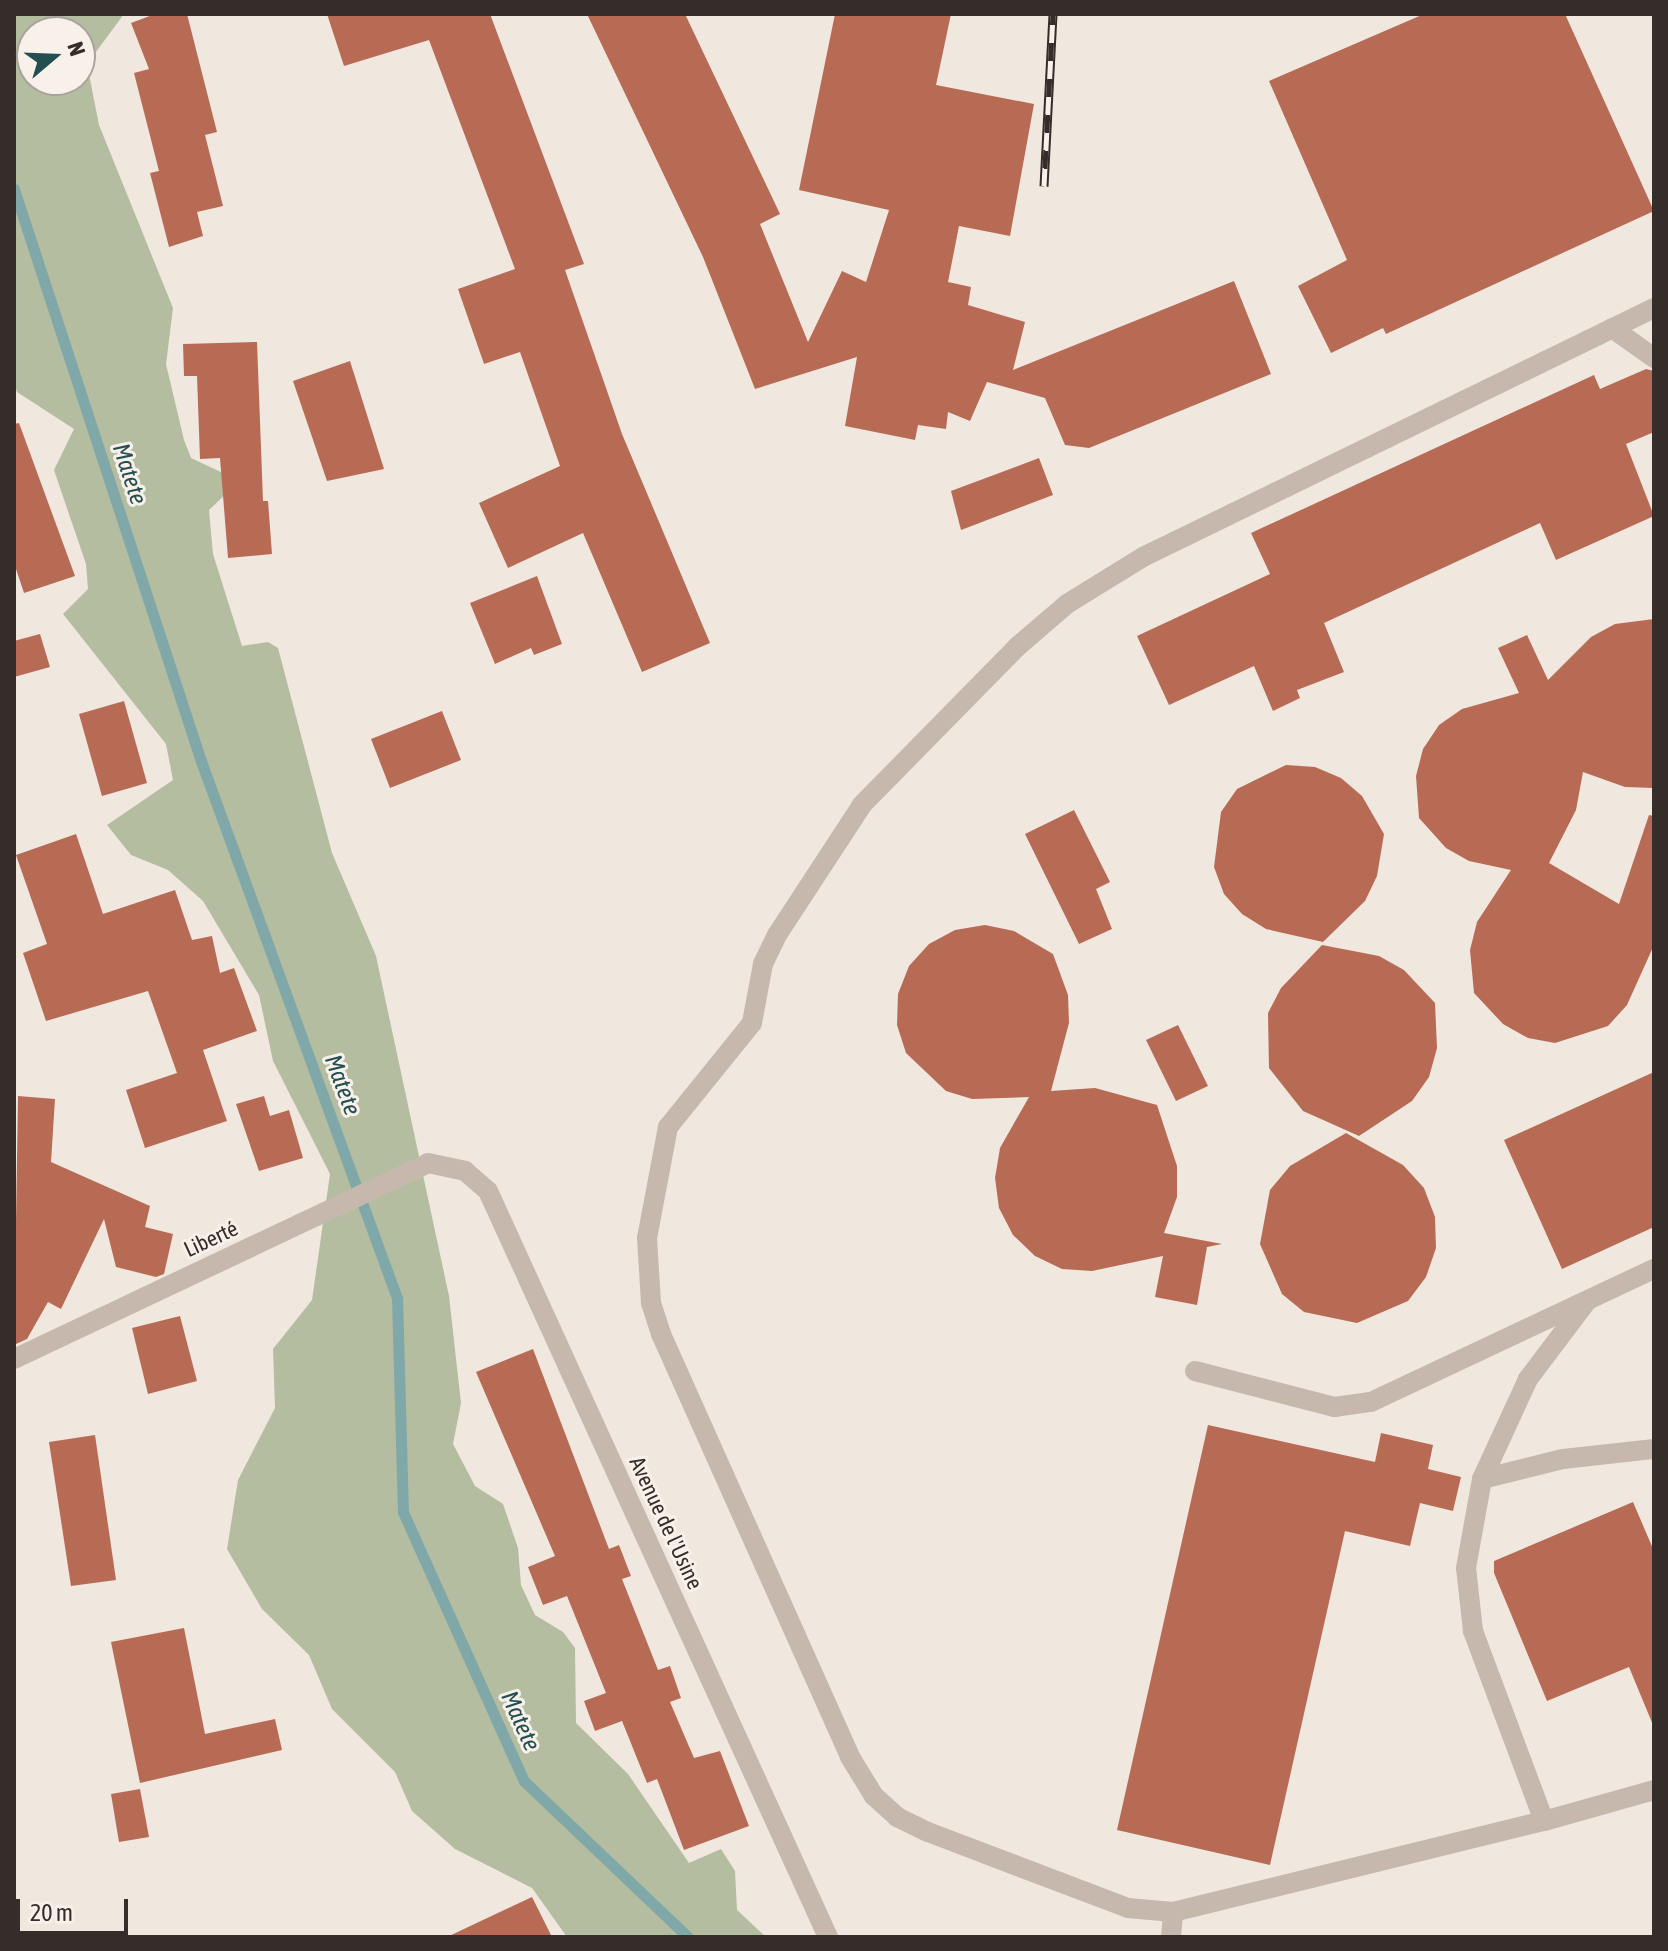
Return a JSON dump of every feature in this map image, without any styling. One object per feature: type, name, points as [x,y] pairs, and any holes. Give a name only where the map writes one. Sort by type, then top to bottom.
[{"type":"street","points":[[1654,308],[1143,557],[1067,604],[943,717],[862,805],[777,935],[763,964],[752,1023],[668,1127],[647,1238],[651,1303],[850,1757],[874,1796],[897,1817],[928,1832],[1128,1908],[1173,1912],[1544,1821],[1654,1790]]},
{"type":"street","points":[[1612,328],[1654,358]]},
{"type":"street","name":"Liberté","points":[[14,1359],[428,1163]]},
{"type":"street","name":"Avenue de l'Usine","points":[[428,1163],[465,1171],[488,1191],[828,1937]]},
{"type":"street","points":[[1195,1371],[1334,1407],[1371,1402],[1654,1269]]},
{"type":"street","points":[[1544,1821],[1473,1631],[1466,1568],[1482,1479],[1528,1379],[1591,1296]]},
{"type":"street","points":[[1482,1479],[1563,1459],[1654,1449]]},
{"type":"street","points":[[1171,1937],[1173,1912]]},
{"type":"green space","points":[[14,14],[124,14],[96,52],[96,16],[16,16],[16,96],[93,96],[99,125],[173,308],[166,364],[184,440],[191,458],[223,473],[230,490],[209,510],[213,554],[242,646],[268,642],[278,648],[332,853],[376,956],[449,1296],[461,1403],[453,1444],[475,1486],[503,1504],[518,1548],[521,1585],[535,1615],[563,1632],[575,1648],[576,1723],[628,1774],[689,1863],[721,1849],[735,1871],[737,1910],[766,1937],[567,1937],[532,1888],[455,1849],[412,1811],[395,1772],[332,1709],[309,1655],[262,1609],[227,1549],[238,1480],[275,1408],[273,1349],[312,1300],[330,1174],[273,1061],[259,995],[203,901],[168,870],[131,855],[107,825],[173,780],[166,744],[63,614],[88,589],[86,564],[54,470],[74,429],[17,392],[14,382]]},
{"type":"building","points":[[155,14],[187,14],[217,132],[205,135],[223,206],[197,212],[203,236],[169,247],[150,173],[159,171],[134,73],[149,69],[131,23]]},
{"type":"building","points":[[327,14],[490,14],[584,264],[565,270],[622,434],[710,643],[642,672],[583,533],[508,568],[479,503],[560,466],[520,352],[484,364],[458,289],[515,269],[429,40],[344,66]]},
{"type":"building","points":[[587,14],[685,14],[780,214],[760,224],[808,342],[842,271],[866,282],[889,210],[799,190],[835,14],[951,14],[936,85],[1034,104],[1010,236],[959,226],[948,282],[971,287],[968,305],[1025,322],[1013,370],[1234,281],[1271,374],[1089,448],[1065,445],[1045,398],[987,382],[970,421],[948,412],[946,429],[918,425],[915,440],[845,426],[857,357],[755,389],[703,257]]},
{"type":"building","points":[[1424,14],[1565,14],[1654,211],[1386,334],[1383,328],[1331,353],[1298,286],[1347,260],[1269,81]]},
{"type":"building","points":[[257,342],[263,501],[268,501],[272,554],[228,558],[220,458],[200,459],[197,376],[184,376],[183,344]]},
{"type":"building","points":[[350,361],[384,469],[327,481],[293,381]]},
{"type":"building","points":[[1646,369],[1654,371],[1654,432],[1626,444],[1654,516],[1556,560],[1540,523],[1324,623],[1344,672],[1297,690],[1300,698],[1273,711],[1254,666],[1169,705],[1137,636],[1270,574],[1251,533],[1594,375],[1600,389]]},
{"type":"building","points":[[19,423],[75,576],[24,593],[14,563],[14,424]]},
{"type":"building","points":[[1039,458],[1053,495],[961,530],[951,491]]},
{"type":"building","points":[[537,576],[562,644],[534,655],[531,648],[495,664],[470,603]]},
{"type":"building","points":[[1654,619],[1654,788],[1625,787],[1583,772],[1576,810],[1549,863],[1619,904],[1649,815],[1654,816],[1654,945],[1627,1005],[1608,1026],[1555,1043],[1528,1038],[1503,1024],[1474,993],[1470,950],[1477,922],[1511,870],[1469,861],[1446,848],[1419,818],[1416,776],[1423,749],[1439,725],[1462,709],[1519,693],[1498,648],[1527,635],[1548,680],[1591,637],[1615,624]]},
{"type":"building","points":[[40,634],[50,667],[14,677],[14,641]]},
{"type":"building","points":[[124,701],[147,783],[102,796],[79,714]]},
{"type":"building","points":[[442,711],[461,760],[390,788],[371,739]]},
{"type":"building","points":[[1286,765],[1315,767],[1341,778],[1362,796],[1384,834],[1377,876],[1365,901],[1323,942],[1266,929],[1242,914],[1224,894],[1214,867],[1221,812],[1237,789]]},
{"type":"building","points":[[1074,810],[1110,882],[1096,889],[1112,929],[1079,944],[1025,834]]},
{"type":"building","points":[[76,834],[103,914],[175,890],[192,940],[212,936],[220,973],[234,968],[257,1031],[203,1050],[227,1121],[145,1148],[126,1090],[177,1073],[148,991],[46,1021],[23,953],[47,944],[16,855]]},
{"type":"building","points":[[985,925],[1014,931],[1053,954],[1068,995],[1069,1023],[1051,1091],[1095,1088],[1157,1105],[1177,1166],[1177,1197],[1164,1233],[1222,1244],[1207,1247],[1197,1305],[1155,1297],[1163,1256],[1092,1271],[1062,1269],[1035,1256],[1013,1235],[999,1208],[995,1178],[1000,1148],[1029,1097],[972,1099],[946,1091],[906,1053],[897,1025],[898,994],[909,966],[929,944],[955,930]]},
{"type":"building","points":[[1322,945],[1379,956],[1404,970],[1435,1003],[1437,1048],[1429,1077],[1412,1101],[1359,1136],[1303,1111],[1269,1068],[1268,1013],[1281,988]]},
{"type":"building","points":[[1178,1025],[1208,1086],[1176,1101],[1146,1040]]},
{"type":"building","points":[[1654,1072],[1654,1227],[1562,1269],[1504,1140]]},
{"type":"building","points":[[18,1096],[55,1099],[51,1162],[150,1206],[145,1227],[173,1234],[164,1274],[156,1277],[116,1267],[104,1219],[61,1309],[48,1302],[27,1339],[14,1345]]},
{"type":"building","points":[[264,1096],[270,1116],[289,1110],[303,1158],[259,1171],[236,1104]]},
{"type":"building","points":[[1346,1133],[1403,1165],[1424,1188],[1435,1217],[1436,1248],[1426,1277],[1408,1301],[1357,1323],[1304,1312],[1282,1294],[1260,1244],[1270,1190],[1290,1166]]},
{"type":"building","points":[[180,1316],[197,1381],[148,1394],[132,1328]]},
{"type":"building","points":[[533,1349],[609,1549],[619,1545],[631,1576],[622,1579],[658,1670],[670,1666],[681,1698],[670,1702],[694,1758],[720,1751],[749,1826],[684,1850],[657,1779],[647,1783],[622,1721],[595,1731],[584,1701],[606,1693],[567,1596],[543,1605],[528,1567],[555,1556],[476,1372]]},
{"type":"building","points":[[1208,1425],[1375,1462],[1381,1433],[1433,1445],[1428,1469],[1461,1477],[1453,1511],[1420,1503],[1410,1546],[1345,1531],[1270,1865],[1117,1830]]},
{"type":"building","points":[[95,1435],[116,1580],[71,1586],[49,1442]]},
{"type":"building","points":[[1633,1502],[1654,1551],[1653,1725],[1629,1667],[1547,1701],[1494,1573],[1494,1561]]},
{"type":"building","points":[[184,1628],[205,1734],[275,1719],[282,1750],[140,1783],[111,1642]]},
{"type":"building","points":[[140,1789],[149,1837],[119,1842],[111,1794]]},
{"type":"building","points":[[532,1897],[552,1937],[447,1937]]},
{"type":"waterway","name":"Matete","points":[[14,189],[201,761],[397,1298],[403,1512],[524,1781],[688,1937]]},
{"type":"railway","points":[[1044,186],[1053,14]]}]
